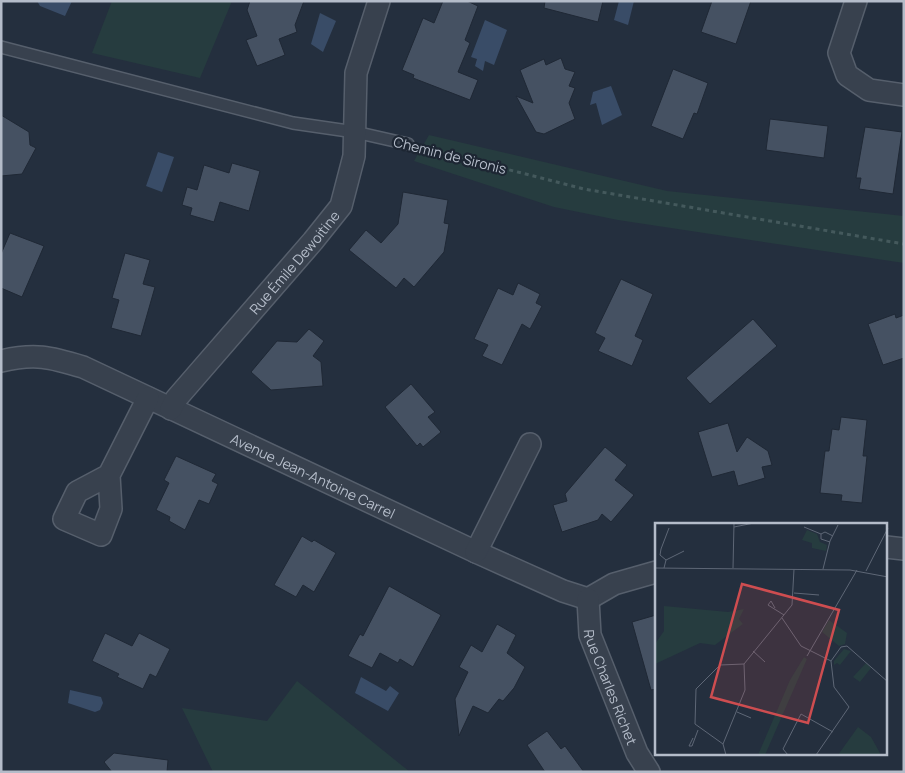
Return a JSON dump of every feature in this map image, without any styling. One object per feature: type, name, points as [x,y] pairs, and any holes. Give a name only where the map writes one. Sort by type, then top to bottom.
[{"type":"street","name":"Rue Émile Dewoitine","points":[[171,409],[176,399],[341,206],[354,156],[356,73],[379,1]]},
{"type":"street","points":[[856,1],[839,53],[847,75],[869,90],[904,96]]},
{"type":"street","name":"Avenue Jean-Antoine Carrel","points":[[1,361],[22,356],[52,358],[83,367],[476,552],[563,591],[588,599]]},
{"type":"street","points":[[109,475],[148,398]]},
{"type":"street","points":[[476,552],[530,444]]},
{"type":"street","points":[[888,547],[904,550]]},
{"type":"street","points":[[588,599],[614,584],[655,572]]},
{"type":"street","name":"Rue Charles Richet","points":[[588,599],[590,634],[637,753],[649,772]]},
{"type":"lane","name":"Chemin de Sironis","points":[[1,47],[293,123],[355,132],[408,144]]},
{"type":"path","name":"Chemin de Sironis","points":[[408,144],[584,189],[904,244]]},
{"type":"green space","points":[[112,1],[232,1],[200,78],[92,53]]},
{"type":"green space","points":[[429,135],[667,191],[904,216],[904,263],[618,220],[554,207],[414,161]]},
{"type":"green space","points":[[297,681],[410,772],[213,772],[182,708],[267,721]]},
{"type":"water","points":[[37,1],[72,1],[65,16],[40,6]]},
{"type":"water","points":[[619,1],[634,1],[628,25],[614,20]]},
{"type":"water","points":[[320,13],[336,21],[323,52],[311,44]]},
{"type":"water","points":[[485,20],[507,30],[494,65],[485,61],[483,71],[475,66],[477,59],[471,57]]},
{"type":"water","points":[[611,86],[622,115],[602,125],[596,103],[590,105],[593,92]]},
{"type":"water","points":[[158,152],[174,157],[162,192],[146,186]]},
{"type":"water","points":[[361,677],[386,691],[390,686],[399,693],[388,711],[355,693]]},
{"type":"water","points":[[70,690],[101,697],[103,703],[100,710],[95,712],[68,703]]},
{"type":"building","points":[[250,1],[304,1],[295,25],[297,32],[279,39],[285,55],[257,66],[246,40],[257,36],[247,10]]},
{"type":"building","points":[[443,1],[467,1],[478,6],[465,40],[470,43],[458,72],[478,80],[470,100],[413,78],[414,75],[402,70],[423,18],[434,23]]},
{"type":"building","points":[[545,1],[603,1],[598,22],[544,8]]},
{"type":"building","points":[[712,1],[751,1],[736,44],[701,32]]},
{"type":"building","points":[[561,58],[565,69],[575,72],[569,86],[575,88],[569,103],[575,119],[544,134],[536,132],[516,96],[533,103],[520,70],[544,59],[546,65]]},
{"type":"building","points":[[673,69],[708,83],[697,114],[694,113],[683,139],[651,126]]},
{"type":"building","points":[[1,115],[29,132],[30,145],[36,148],[22,174],[1,176]]},
{"type":"building","points":[[770,119],[828,126],[824,158],[766,150]]},
{"type":"building","points":[[865,127],[902,132],[893,194],[859,189],[861,178],[856,178]]},
{"type":"building","points":[[232,163],[260,171],[249,211],[220,202],[214,222],[190,215],[192,208],[182,205],[187,187],[197,190],[204,165],[229,173]]},
{"type":"building","points":[[403,192],[448,200],[444,223],[449,224],[444,252],[414,287],[404,278],[396,288],[349,250],[366,230],[381,243],[398,224]]},
{"type":"building","points":[[10,233],[44,246],[22,297],[1,288],[1,254]]},
{"type":"building","points":[[125,253],[150,260],[143,284],[155,287],[141,336],[111,328],[119,300],[112,298]]},
{"type":"building","points":[[621,279],[653,294],[635,336],[643,340],[632,366],[598,351],[605,338],[595,333]]},
{"type":"building","points":[[518,283],[540,294],[536,303],[542,306],[530,329],[522,324],[502,365],[482,356],[488,345],[474,339],[498,288],[513,295]]},
{"type":"building","points":[[895,314],[896,318],[904,315],[904,358],[883,365],[868,324]]},
{"type":"building","points":[[753,319],[777,346],[710,404],[686,378]]},
{"type":"building","points":[[309,329],[324,341],[313,356],[321,362],[323,386],[271,390],[251,372],[277,341],[297,342]]},
{"type":"building","points":[[411,384],[435,412],[428,417],[441,432],[423,447],[420,443],[417,446],[385,407]]},
{"type":"building","points":[[841,417],[867,420],[863,456],[867,456],[862,503],[841,501],[842,495],[820,493],[825,451],[829,451],[832,429],[839,430]]},
{"type":"building","points":[[728,423],[737,452],[747,437],[768,451],[772,465],[762,467],[765,478],[738,486],[734,471],[712,477],[698,432]]},
{"type":"building","points":[[605,447],[627,465],[615,480],[634,495],[611,522],[602,514],[598,520],[562,532],[553,505],[567,501],[565,494]]},
{"type":"building","points":[[176,456],[216,474],[212,481],[218,484],[209,504],[199,500],[185,530],[169,521],[170,517],[156,510],[169,483],[164,480]]},
{"type":"building","points":[[302,536],[312,542],[314,540],[336,553],[314,592],[303,585],[296,597],[274,585]]},
{"type":"building","points":[[389,586],[441,615],[413,667],[400,659],[398,663],[380,653],[372,668],[348,656],[360,634],[363,636]]},
{"type":"building","points":[[655,615],[655,689],[651,690],[632,622]]},
{"type":"building","points":[[497,624],[516,635],[507,653],[525,667],[514,688],[503,701],[499,699],[488,713],[473,706],[459,736],[455,699],[468,672],[459,667],[471,645],[482,652]]},
{"type":"building","points":[[105,633],[132,646],[139,633],[170,649],[156,677],[150,674],[143,689],[117,677],[119,674],[92,661]]},
{"type":"building","points":[[547,731],[561,749],[565,746],[584,772],[545,772],[527,745]]},
{"type":"building","points":[[114,753],[168,760],[167,772],[112,772],[104,762]]}]
